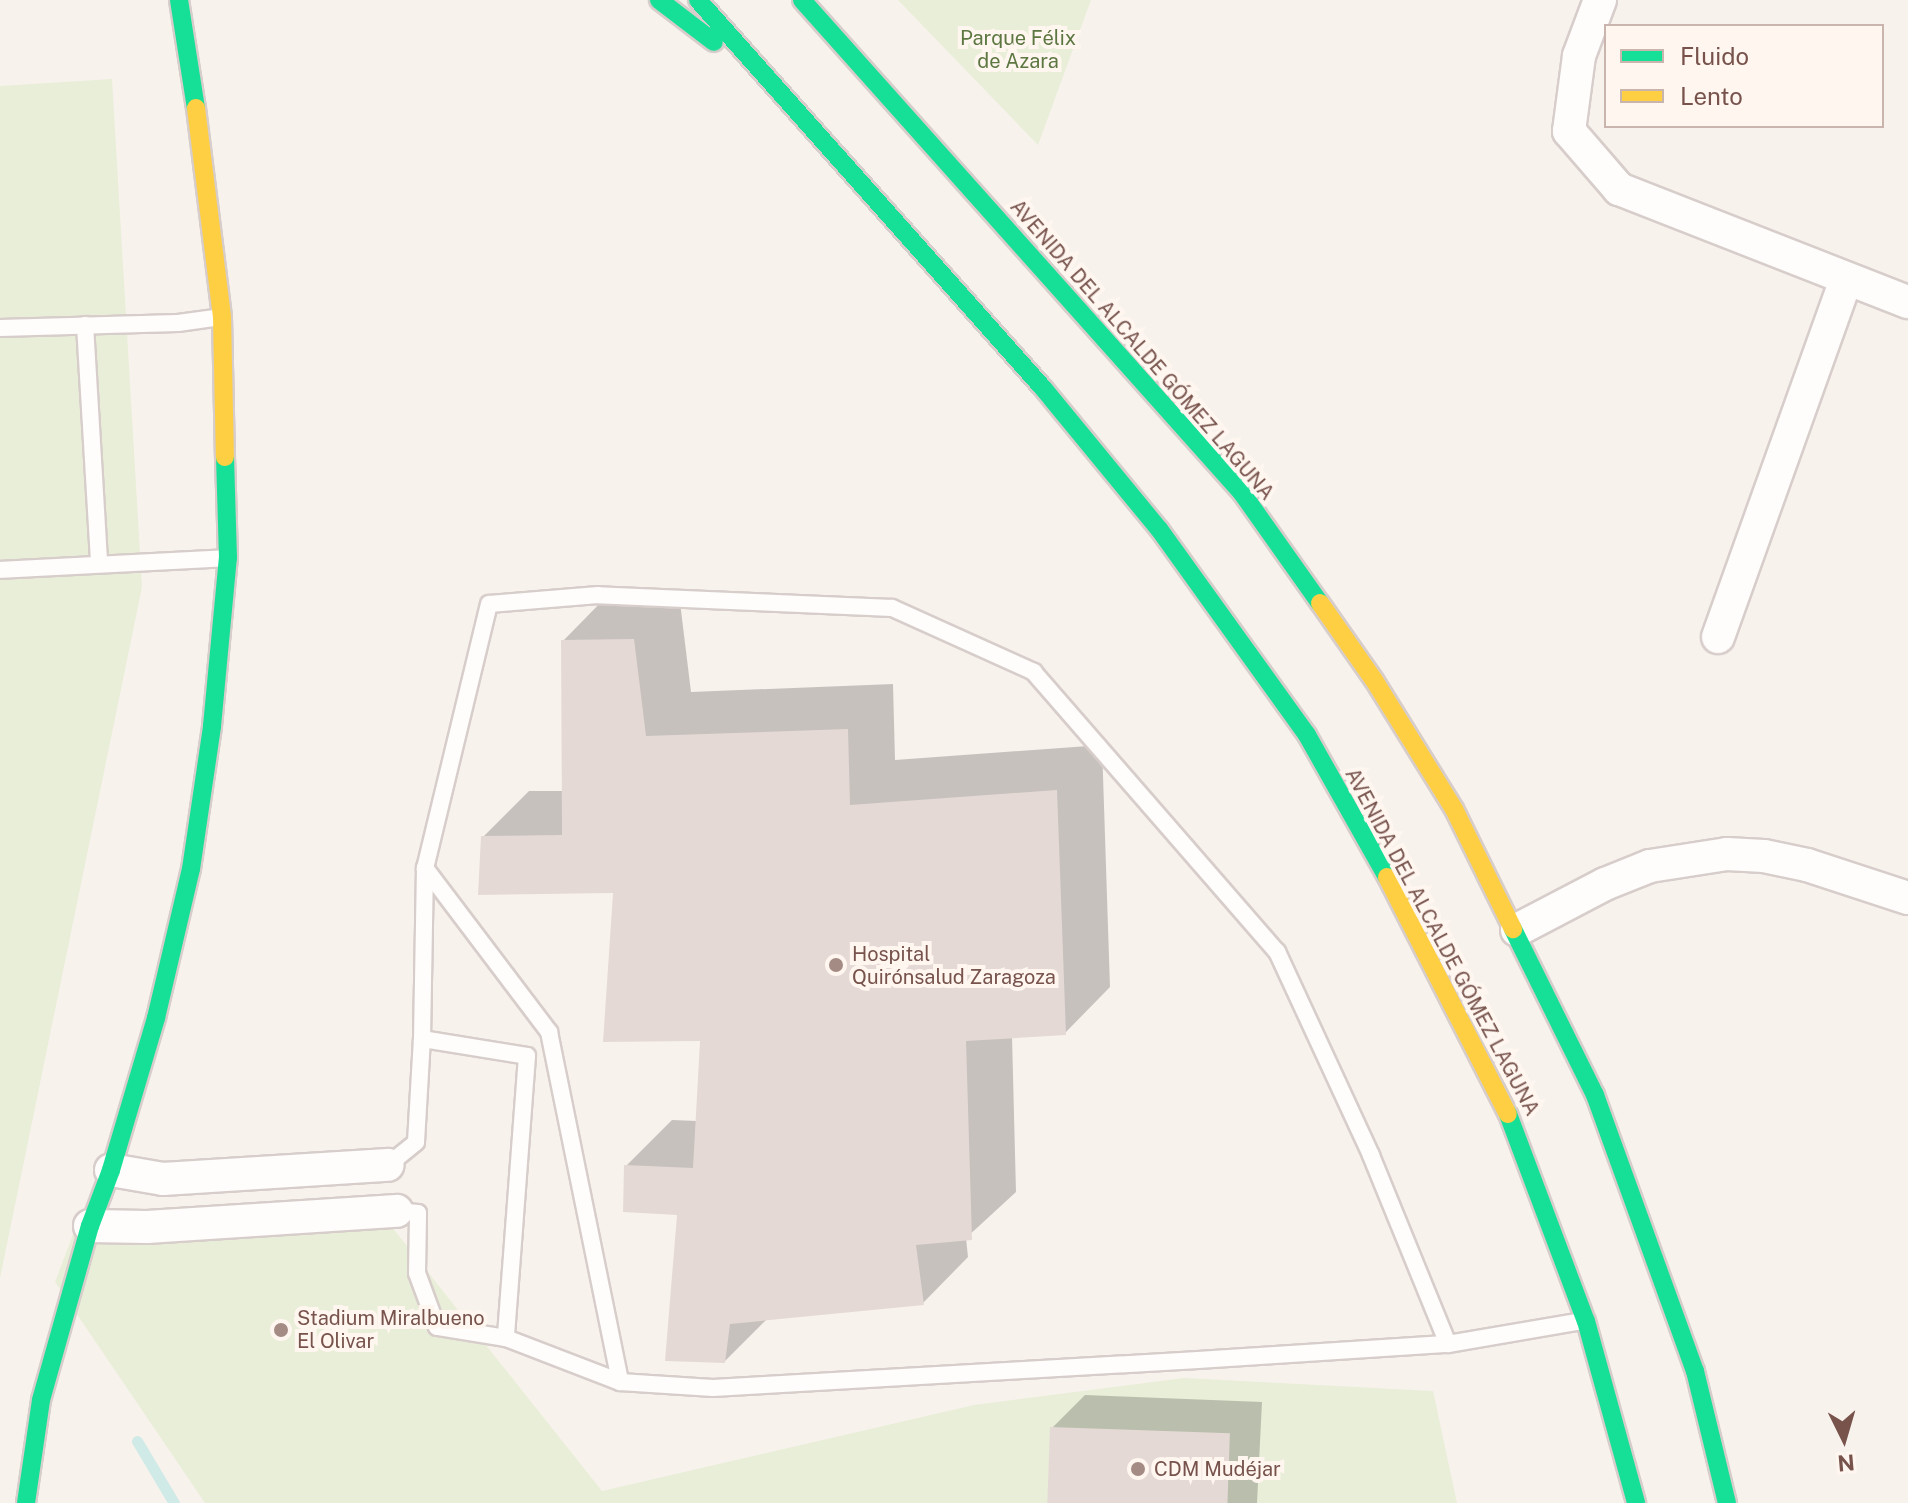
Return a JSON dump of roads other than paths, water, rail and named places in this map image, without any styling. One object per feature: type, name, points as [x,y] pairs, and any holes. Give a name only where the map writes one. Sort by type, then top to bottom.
[{"type":"main road","points":[[26,1503],[41,1400],[90,1226],[111,1170],[156,1018],[191,869],[212,726],[228,558],[222,317],[205,167],[179,0]]},
{"type":"main road","name":"AVENIDA DEL ALCALDE GÓMEZ LAGUNA","points":[[659,0],[701,31],[814,133]]},
{"type":"main road","name":"AVENIDA DEL ALCALDE GÓMEZ LAGUNA","points":[[698,0],[1043,388],[1159,529],[1307,735],[1376,855],[1517,1132],[1586,1321],[1636,1503]]},
{"type":"main road","name":"AVENIDA DEL ALCALDE GÓMEZ LAGUNA","points":[[802,0],[1242,493],[1374,680],[1454,809],[1517,930],[1595,1095],[1695,1371],[1727,1503]]},
{"type":"street","points":[[1600,0],[1579,56],[1569,131],[1619,189],[1908,302]]},
{"type":"street","points":[[1718,637],[1846,280]]},
{"type":"street","points":[[1517,930],[1605,884],[1650,866],[1727,854],[1764,856],[1807,865],[1908,898]]},
{"type":"street","points":[[111,1170],[163,1179],[388,1165]]},
{"type":"street","points":[[90,1226],[147,1227],[396,1211]]},
{"type":"lane","points":[[0,328],[222,317]]},
{"type":"lane","points":[[85,325],[99,564]]},
{"type":"lane","points":[[0,570],[228,558]]},
{"type":"lane","points":[[388,1165],[416,1142],[422,1039],[425,868],[489,604],[598,595],[892,608],[1034,672],[1277,952],[1371,1155],[1448,1344]]},
{"type":"lane","points":[[425,868],[549,1032],[620,1382]]},
{"type":"lane","points":[[422,1039],[527,1056],[506,1338]]},
{"type":"lane","points":[[396,1211],[418,1213],[417,1273],[437,1327],[506,1338],[620,1382],[713,1388],[1448,1344],[1586,1321]]},
{"type":"waterway","points":[[137,1441],[174,1503]]},
{"type":"place","name":"Hospital Quirónsalud Zaragoza","points":[[836,965]]},
{"type":"place","name":"Stadium Miralbueno El Olivar","points":[[281,1330]]},
{"type":"place","name":"CDM Mudéjar","points":[[1138,1469]]},
{"type":"park label","name":"Parque Félix de Azara","points":[[1018,50]]}]
